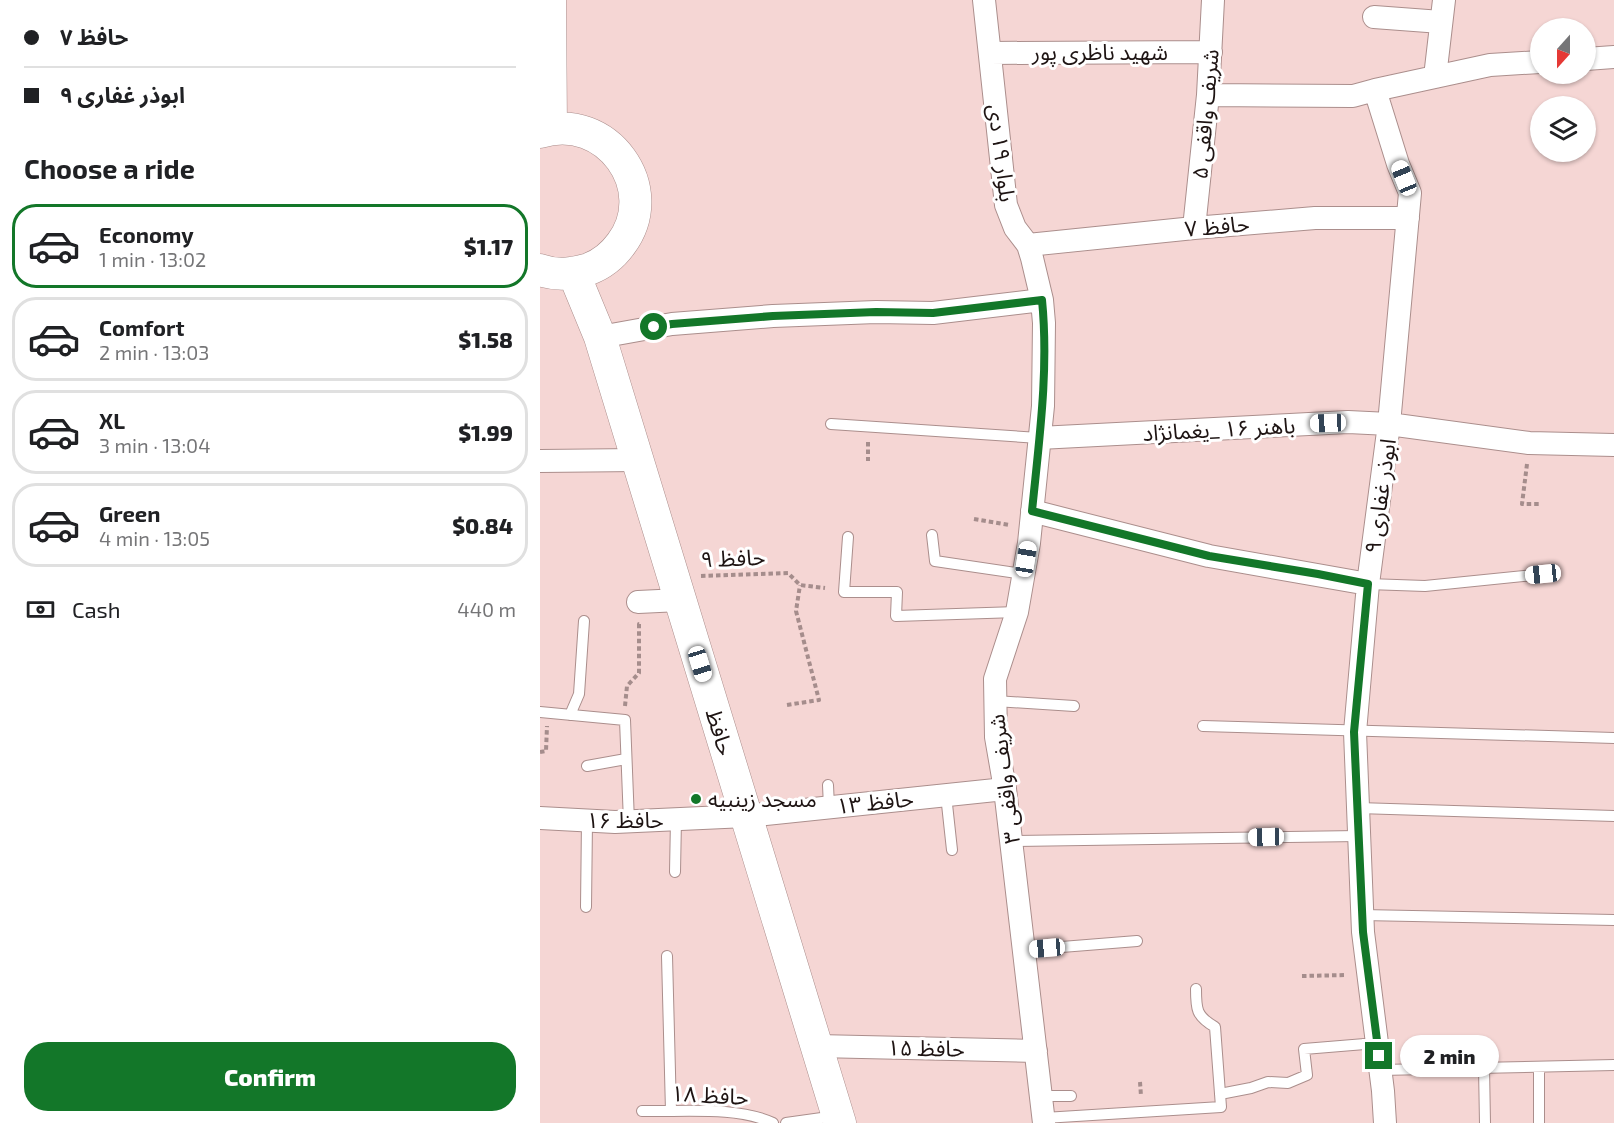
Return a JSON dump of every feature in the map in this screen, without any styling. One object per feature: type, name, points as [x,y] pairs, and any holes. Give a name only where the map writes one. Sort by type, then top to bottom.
[{"type":"main road","points":[[540,270],[550,274],[574,273],[596,267],[614,253],[628,235],[635,213],[635,190],[627,168],[614,150],[596,136],[574,129],[545,131],[545,49],[550,0]]},
{"type":"main road","name":"حافظ","points":[[574,273],[600,337],[839,1120]]},
{"type":"street","name":"بلوار ۱۹ دی","points":[[984,0],[1006,205],[1015,228],[1028,245],[1042,300],[1043,406],[1039,438]]},
{"type":"street","name":"شریف واقفی ۵","points":[[1194,228],[1208,95],[1213,0]]},
{"type":"street","points":[[1374,17],[1443,11],[1435,77]]},
{"type":"street","name":"شهید ناظری پور","points":[[990,53],[1210,52]]},
{"type":"street","points":[[1596,58],[1614,57]]},
{"type":"street","points":[[1208,95],[1353,96],[1490,65],[1530,63]]},
{"type":"street","name":"ابوذر غفاری ۹","points":[[1376,90],[1398,164],[1410,193],[1389,424],[1368,584],[1354,732],[1362,915],[1385,1123]]},
{"type":"street","name":"حافظ ۷","points":[[1028,245],[1315,218],[1407,218]]},
{"type":"street","points":[[600,337],[672,324],[773,316],[876,312],[933,313],[1042,300]]},
{"type":"street","name":"باهنر ۱۶ _یغمانژاد","points":[[1039,438],[1348,422],[1389,424],[1529,443],[1614,445]]},
{"type":"street","name":"شریف واقفی ۳","points":[[1039,438],[1031,520],[1017,612],[994,679],[996,737],[1005,789],[1043,1112]]},
{"type":"street","points":[[540,461],[638,460]]},
{"type":"street","points":[[1031,520],[1209,556],[1368,584]]},
{"type":"street","points":[[638,602],[680,599]]},
{"type":"street","name":"حافظ ۱۳","points":[[746,816],[829,796],[946,795],[1005,789]]},
{"type":"street","name":"حافظ ۱۶","points":[[540,818],[629,822],[746,816]]},
{"type":"street","name":"حافظ ۱۵","points":[[817,1046],[1036,1051]]},
{"type":"lane","points":[[831,424],[1039,438]]},
{"type":"lane","points":[[932,535],[935,561],[1023,574]]},
{"type":"lane","points":[[848,537],[844,592],[897,592],[896,616],[1017,612]]},
{"type":"lane","points":[[1368,584],[1425,586],[1543,574]]},
{"type":"lane","points":[[570,715],[579,694],[584,621]]},
{"type":"lane","points":[[995,701],[1074,706]]},
{"type":"lane","points":[[544,713],[625,720],[629,822]]},
{"type":"lane","points":[[1203,726],[1614,738]]},
{"type":"lane","points":[[587,766],[626,759]]},
{"type":"lane","points":[[946,795],[952,850]]},
{"type":"lane","points":[[1358,808],[1614,816]]},
{"type":"lane","points":[[675,872],[676,819]]},
{"type":"lane","points":[[586,821],[586,907]]},
{"type":"lane","points":[[1011,841],[1359,836]]},
{"type":"lane","points":[[1362,915],[1614,920]]},
{"type":"lane","points":[[1024,950],[1137,941]]},
{"type":"lane","points":[[667,956],[671,1112]]},
{"type":"lane","points":[[1043,1112],[1156,1111],[1221,1107],[1215,1027],[1204,1020],[1196,1008],[1196,989]]},
{"type":"lane","points":[[1220,1094],[1268,1082],[1288,1083],[1307,1075],[1304,1049],[1377,1043]]},
{"type":"lane","points":[[1380,1070],[1614,1065]]},
{"type":"lane","points":[[1539,1067],[1539,1123]]},
{"type":"lane","points":[[1484,1068],[1485,1123]]},
{"type":"lane","points":[[1043,1112],[1071,1096]]},
{"type":"lane","name":"حافظ ۱۸","points":[[642,1111],[729,1112],[761,1117],[773,1123]]},
{"type":"lane","points":[[1156,1111],[1157,1123]]},
{"type":"lane","points":[[786,1123],[839,1120]]},
{"type":"path","points":[[1529,443],[1522,504],[1539,504]]},
{"type":"path","points":[[974,519],[1031,520]]},
{"type":"path","name":"حافظ ۹","points":[[625,720],[627,686],[639,673],[639,624],[680,599],[788,573],[800,585],[825,588]]},
{"type":"path","points":[[787,705],[819,700],[796,611],[800,585]]},
{"type":"path","points":[[540,752],[546,751],[544,713]]},
{"type":"path","points":[[1302,976],[1368,975]]},
{"type":"place","name":"مسجد زینبیه","points":[[696,799]]},
{"type":"route","points":[[654,327],[773,316],[876,312],[933,313],[1042,300],[1043,406],[1032,511],[1209,556],[1368,584],[1354,732],[1363,932],[1379,1056]]}]
